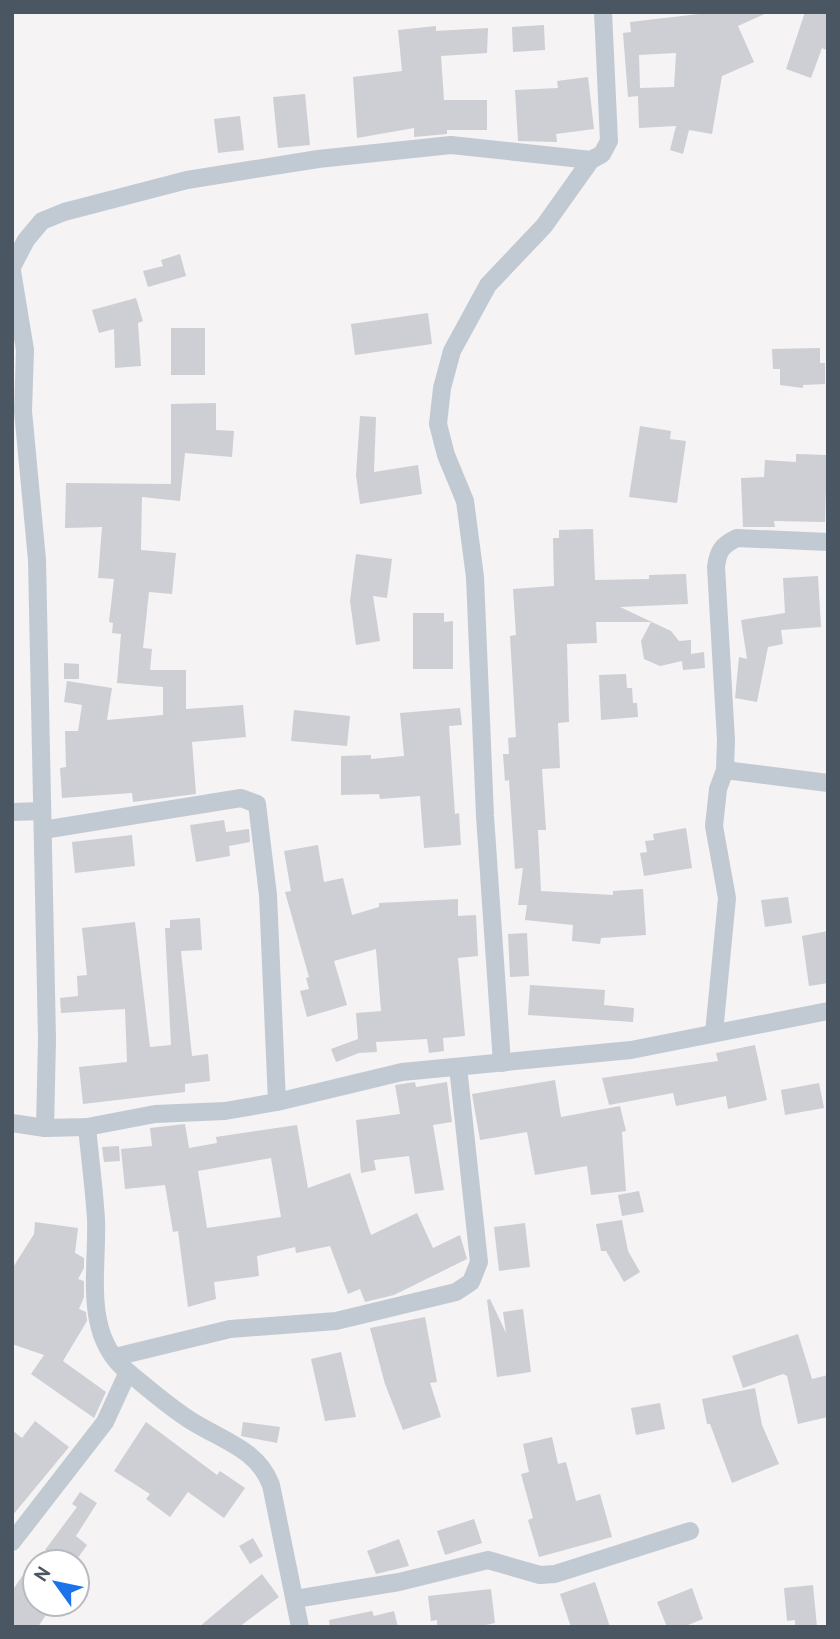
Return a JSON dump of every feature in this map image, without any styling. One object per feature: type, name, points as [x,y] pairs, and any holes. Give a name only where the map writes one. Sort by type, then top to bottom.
[{"type":"street","points":[[502,1063],[485,816],[475,577],[465,501],[438,424],[442,388],[452,351],[488,285],[544,226],[591,160],[602,154],[609,141],[603,12]]},
{"type":"street","points":[[45,1128],[47,1039],[37,560],[23,411],[25,350],[12,269],[26,240],[42,220],[64,212],[187,180],[318,159],[451,145],[591,160]]},
{"type":"street","points":[[714,1034],[727,898],[714,826],[718,789],[725,770],[716,567],[718,552],[724,544],[737,538],[828,542]]},
{"type":"street","points":[[725,770],[828,783]]},
{"type":"street","points":[[43,830],[241,798],[257,804],[268,895],[277,1102]]},
{"type":"street","points":[[12,812],[42,811]]},
{"type":"street","points":[[12,1123],[45,1128],[87,1127],[155,1114],[225,1111],[277,1102],[402,1072],[631,1050],[828,1012]]},
{"type":"street","points":[[114,1357],[230,1329],[336,1321],[456,1292],[471,1282],[479,1262],[458,1067]]},
{"type":"street","points":[[87,1127],[96,1219],[96,1319],[114,1357],[128,1372],[191,1421],[239,1448],[264,1467],[271,1485],[300,1627]]},
{"type":"street","points":[[12,1542],[105,1422],[128,1372]]},
{"type":"street","points":[[295,1599],[399,1582],[488,1560],[540,1575],[555,1574],[690,1531]]},
{"type":"building","points":[[716,12],[769,12],[738,26],[754,62],[722,76],[712,134],[689,130],[683,154],[670,150],[676,126],[639,128],[638,96],[628,97],[623,33],[631,32],[630,22]],"holes":[[[676,53],[674,87],[640,88],[639,55]]]},
{"type":"building","points":[[805,12],[828,12],[828,51],[822,48],[811,78],[786,69]]},
{"type":"building","points":[[544,25],[545,50],[513,52],[512,27]]},
{"type":"building","points":[[436,26],[436,31],[488,28],[487,53],[441,56],[444,100],[487,100],[487,130],[447,130],[447,134],[414,137],[414,128],[357,138],[353,77],[402,71],[398,30]]},
{"type":"building","points":[[588,77],[594,129],[556,134],[557,142],[518,141],[515,90],[558,88],[557,81]]},
{"type":"building","points":[[305,94],[310,145],[278,148],[273,97]]},
{"type":"building","points":[[240,116],[244,150],[218,153],[214,119]]},
{"type":"building","points":[[180,254],[186,276],[148,287],[143,271],[163,266],[161,260]]},
{"type":"building","points":[[136,298],[143,321],[138,323],[141,366],[115,368],[114,329],[99,333],[92,310]]},
{"type":"building","points":[[428,313],[432,344],[355,355],[351,324]]},
{"type":"building","points":[[171,328],[205,328],[205,375],[171,375]]},
{"type":"building","points":[[820,348],[820,363],[825,363],[825,384],[803,385],[803,388],[780,385],[780,369],[773,369],[772,349]]},
{"type":"building","points":[[216,403],[216,430],[234,431],[232,457],[185,453],[180,501],[142,497],[141,550],[176,553],[172,594],[149,592],[143,648],[152,649],[150,670],[186,670],[186,709],[243,705],[246,737],[192,742],[196,794],[133,802],[132,793],[62,798],[60,768],[66,767],[65,731],[78,731],[82,705],[64,702],[67,681],[112,688],[107,720],[163,715],[163,687],[117,683],[121,634],[112,633],[113,623],[109,622],[114,579],[98,578],[102,527],[65,528],[66,483],[171,484],[171,404]]},
{"type":"building","points":[[360,416],[376,417],[374,472],[418,465],[422,494],[360,504],[356,475]]},
{"type":"building","points":[[640,426],[671,431],[670,439],[686,441],[677,503],[629,497]]},
{"type":"building","points":[[796,454],[827,455],[825,522],[774,521],[775,527],[743,527],[741,478],[764,477],[765,460],[796,462]]},
{"type":"building","points":[[593,529],[595,580],[649,579],[649,575],[686,574],[688,604],[620,607],[671,631],[679,641],[691,640],[691,654],[704,652],[705,668],[683,670],[682,661],[660,666],[644,659],[641,641],[651,622],[596,622],[597,643],[567,644],[569,722],[558,723],[560,768],[542,769],[546,830],[538,830],[541,891],[613,895],[613,891],[643,889],[646,935],[601,938],[600,944],[572,941],[573,925],[525,920],[527,905],[518,905],[523,868],[515,869],[509,780],[505,781],[503,754],[509,754],[508,738],[516,737],[510,636],[516,635],[513,589],[554,586],[553,538],[559,538],[559,530]]},
{"type":"building","points":[[356,554],[392,559],[387,598],[373,596],[380,641],[356,645],[350,601]]},
{"type":"building","points":[[818,576],[821,627],[781,630],[783,644],[768,647],[757,702],[735,698],[739,657],[747,659],[741,620],[785,613],[783,578]]},
{"type":"building","points":[[413,613],[444,613],[444,622],[453,621],[453,669],[413,669]]},
{"type":"building","points":[[64,663],[79,664],[79,679],[64,679]]},
{"type":"building","points":[[626,674],[627,688],[632,688],[633,703],[637,703],[638,717],[601,720],[599,675]]},
{"type":"building","points":[[460,708],[462,725],[449,726],[455,814],[459,813],[461,845],[424,848],[420,796],[380,799],[379,794],[341,795],[341,756],[371,755],[371,759],[404,756],[400,713]]},
{"type":"building","points":[[294,710],[350,716],[347,746],[291,741]]},
{"type":"building","points":[[224,820],[226,832],[249,829],[250,842],[229,846],[230,856],[196,862],[190,825]]},
{"type":"building","points":[[686,828],[692,868],[644,876],[640,853],[647,852],[645,841],[654,840],[653,834]]},
{"type":"building","points":[[132,835],[135,866],[75,873],[72,842]]},
{"type":"building","points":[[318,845],[324,882],[343,878],[352,915],[379,907],[379,903],[458,899],[458,916],[476,915],[478,956],[458,958],[465,1036],[443,1038],[444,1051],[429,1053],[427,1039],[376,1042],[377,1052],[359,1053],[336,1062],[331,1049],[358,1039],[356,1013],[381,1011],[376,949],[334,961],[347,1005],[307,1017],[300,991],[309,989],[306,978],[309,977],[285,892],[291,891],[284,851]]},
{"type":"building","points":[[788,897],[792,923],[765,927],[761,900]]},
{"type":"building","points":[[200,918],[202,950],[181,951],[192,1056],[208,1054],[210,1081],[185,1084],[185,1092],[83,1104],[79,1067],[127,1062],[125,1009],[61,1013],[60,998],[78,996],[77,976],[87,975],[82,928],[135,922],[150,1047],[171,1045],[165,928],[170,928],[170,920]]},
{"type":"building","points":[[828,931],[828,983],[809,986],[802,936]]},
{"type":"building","points":[[527,933],[529,976],[510,977],[508,934]]},
{"type":"building","points":[[530,985],[605,990],[604,1005],[634,1008],[633,1022],[528,1015]]},
{"type":"building","points":[[755,1045],[767,1100],[728,1109],[726,1096],[676,1106],[673,1093],[609,1105],[602,1078],[718,1061],[716,1053]]},
{"type":"building","points":[[555,1080],[561,1117],[620,1106],[626,1131],[622,1132],[626,1191],[591,1195],[587,1166],[535,1175],[527,1132],[480,1140],[472,1094]]},
{"type":"building","points":[[415,1082],[416,1087],[447,1082],[452,1122],[433,1125],[444,1190],[415,1194],[409,1156],[374,1160],[376,1170],[361,1173],[356,1120],[400,1114],[395,1085]]},
{"type":"building","points":[[819,1083],[824,1108],[785,1115],[781,1090]]},
{"type":"building","points":[[185,1124],[189,1148],[217,1143],[216,1137],[297,1125],[308,1188],[350,1173],[371,1235],[417,1213],[433,1248],[460,1235],[467,1259],[394,1295],[365,1302],[360,1289],[348,1294],[330,1246],[296,1253],[295,1247],[257,1256],[259,1276],[214,1282],[216,1299],[188,1307],[178,1231],[173,1232],[165,1185],[125,1189],[121,1149],[152,1146],[150,1128]],"holes":[[[271,1158],[281,1217],[207,1228],[198,1171]]]},
{"type":"building","points":[[119,1146],[120,1161],[104,1162],[102,1147]]},
{"type":"building","points":[[639,1191],[644,1212],[622,1216],[618,1195]]},
{"type":"building","points":[[622,1220],[628,1251],[640,1272],[624,1282],[606,1251],[601,1251],[596,1224]]},
{"type":"building","points":[[35,1222],[78,1228],[75,1253],[84,1258],[84,1268],[78,1279],[84,1281],[84,1297],[79,1309],[86,1312],[87,1321],[63,1361],[106,1392],[94,1418],[31,1374],[44,1355],[12,1344],[12,1269],[34,1234]]},
{"type":"building","points":[[525,1223],[530,1267],[499,1271],[494,1227]]},
{"type":"building","points":[[490,1299],[506,1333],[503,1312],[523,1309],[531,1372],[497,1377],[487,1300]]},
{"type":"building","points":[[425,1317],[437,1382],[430,1383],[441,1417],[403,1430],[385,1384],[370,1328]]},
{"type":"building","points":[[798,1334],[812,1379],[828,1375],[828,1417],[798,1424],[787,1376],[783,1374],[743,1388],[732,1356]]},
{"type":"building","points":[[341,1352],[356,1417],[325,1421],[311,1359]]},
{"type":"building","points":[[755,1388],[762,1425],[779,1464],[732,1483],[710,1424],[707,1424],[702,1399]]},
{"type":"building","points":[[660,1403],[665,1429],[636,1435],[631,1408]]},
{"type":"building","points":[[35,1421],[69,1447],[12,1516],[12,1430],[22,1438]]},
{"type":"building","points":[[146,1422],[217,1475],[220,1471],[245,1488],[224,1518],[188,1492],[170,1517],[146,1499],[150,1494],[114,1471]]},
{"type":"building","points":[[243,1422],[280,1427],[277,1443],[241,1436]]},
{"type":"building","points":[[552,1437],[558,1464],[566,1462],[576,1501],[600,1494],[612,1537],[539,1557],[528,1520],[533,1518],[521,1474],[529,1472],[523,1444]]},
{"type":"building","points":[[80,1492],[97,1503],[76,1536],[87,1545],[85,1548],[46,1548],[77,1507],[72,1504]]},
{"type":"building","points":[[474,1519],[482,1543],[445,1555],[437,1531]]},
{"type":"building","points":[[253,1538],[263,1556],[250,1564],[239,1546]]},
{"type":"building","points":[[399,1539],[409,1566],[376,1574],[367,1551]]},
{"type":"building","points":[[262,1574],[279,1597],[239,1627],[199,1627]]},
{"type":"building","points":[[21,1578],[21,1618],[44,1618],[38,1627],[12,1627],[12,1591]]},
{"type":"building","points":[[595,1582],[610,1627],[571,1627],[560,1594]]},
{"type":"building","points":[[813,1585],[817,1627],[795,1627],[795,1620],[787,1621],[784,1588]]},
{"type":"building","points":[[692,1588],[703,1619],[683,1627],[667,1627],[657,1602]]},
{"type":"building","points":[[491,1589],[495,1623],[477,1627],[437,1627],[437,1620],[431,1621],[428,1596]]},
{"type":"building","points":[[372,1611],[374,1616],[394,1611],[398,1627],[330,1627],[329,1620]]}]
